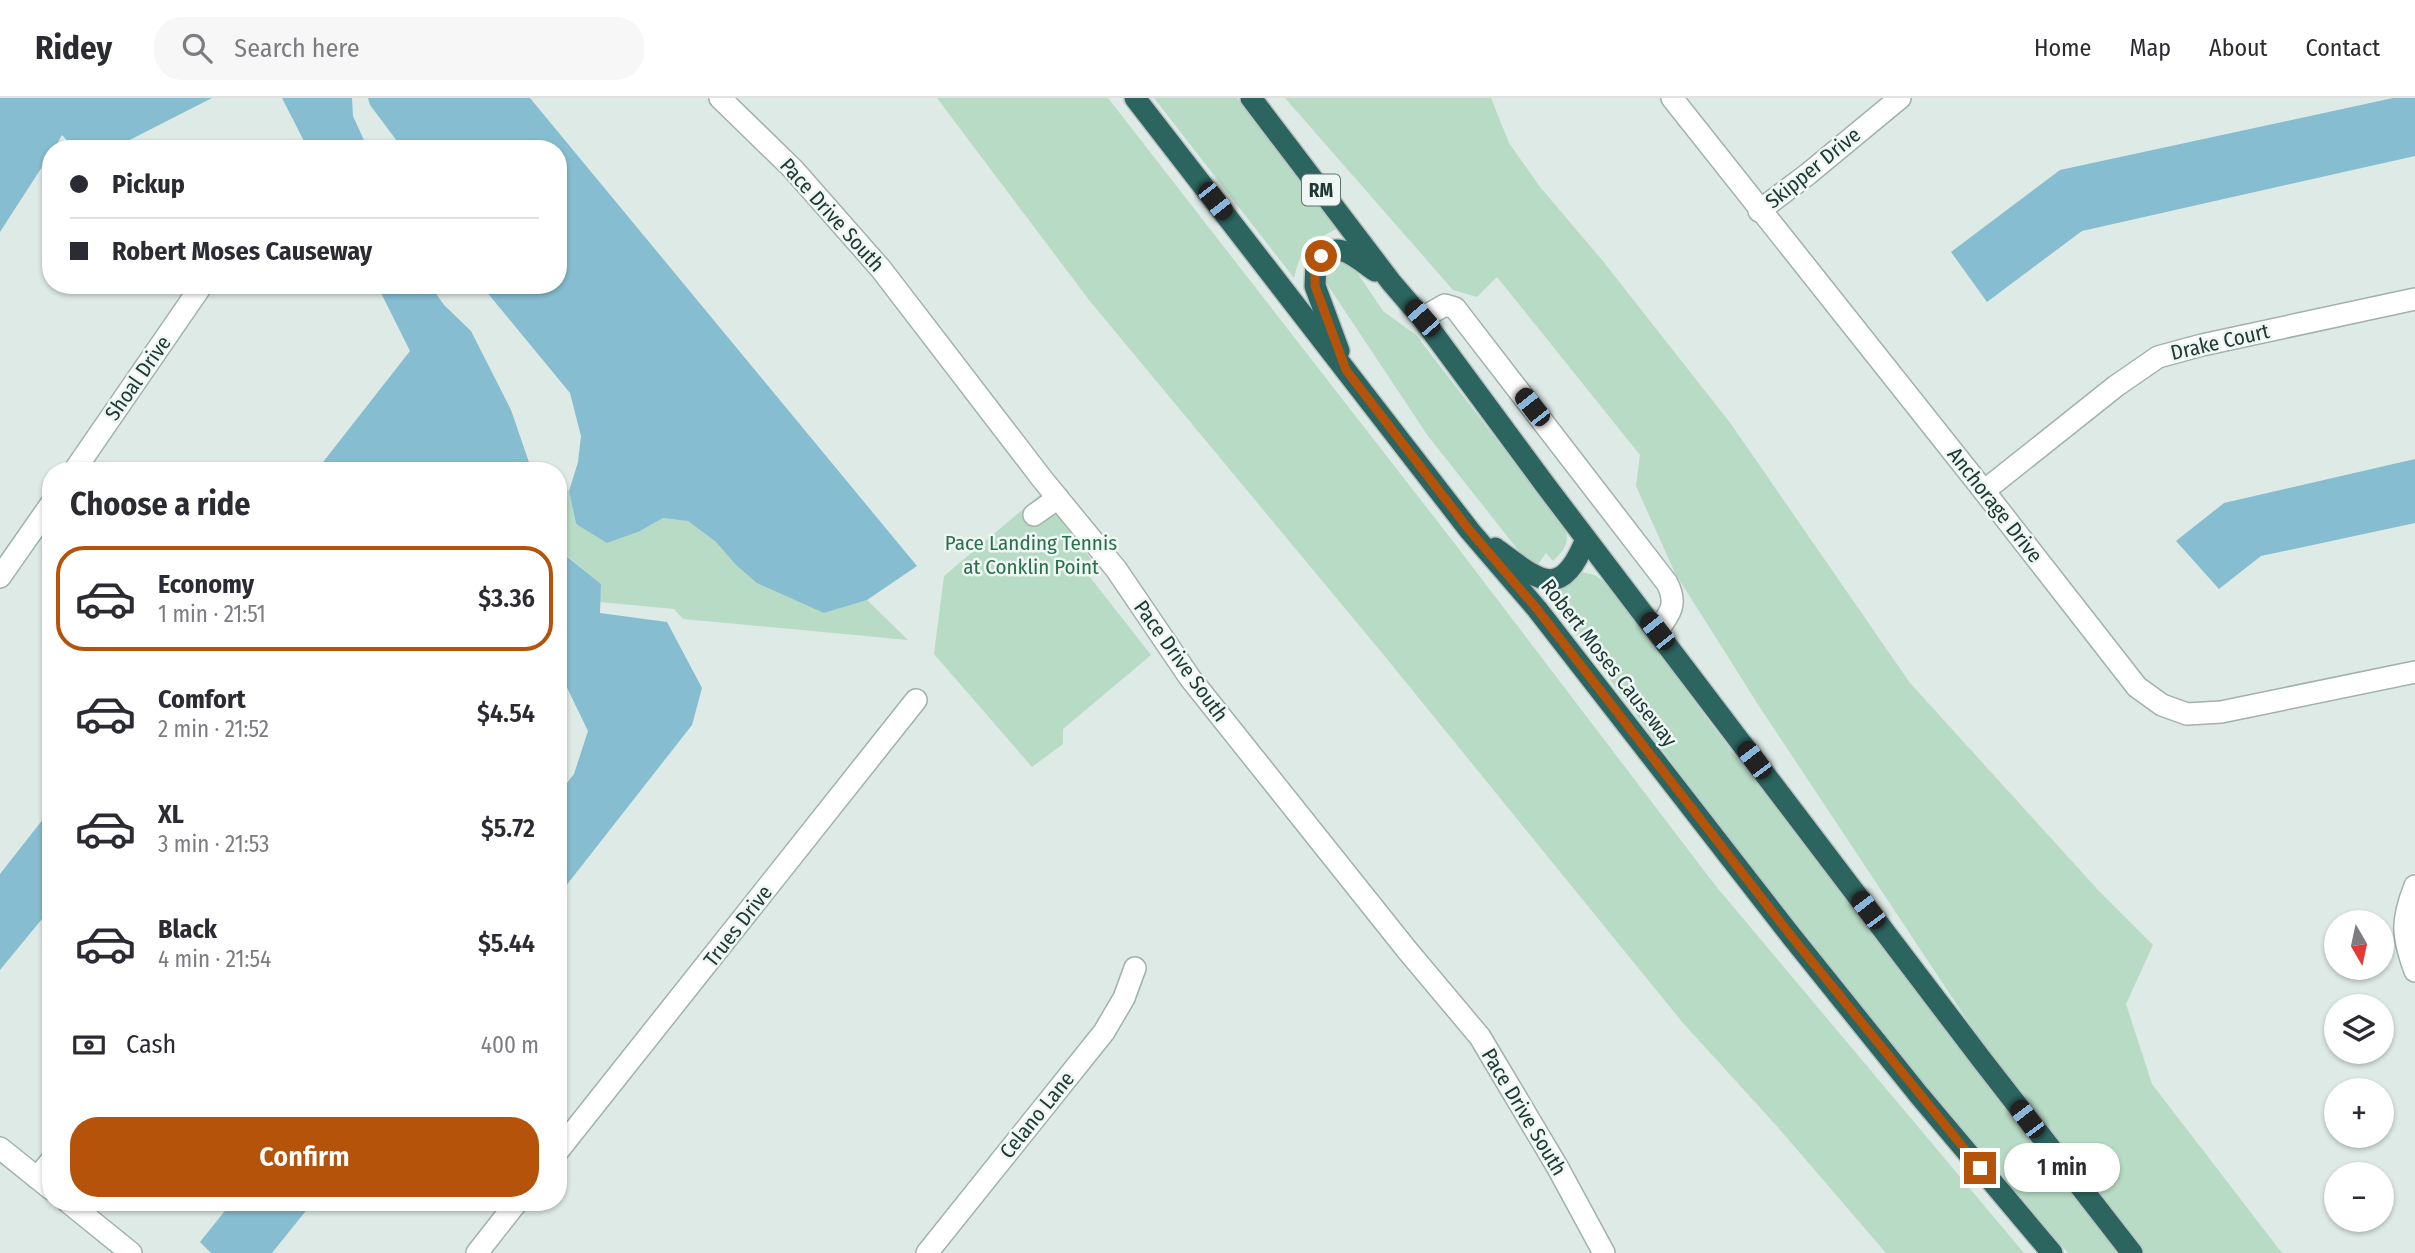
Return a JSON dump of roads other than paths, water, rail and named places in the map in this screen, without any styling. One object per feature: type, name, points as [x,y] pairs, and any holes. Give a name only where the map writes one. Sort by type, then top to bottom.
[{"type":"highway","name":"Robert Moses Causeway","points":[[1135,98],[1470,531],[1537,609],[1792,937],[2052,1253]]},
{"type":"highway","name":"RM","points":[[1251,98],[1391,282],[1422,318],[1586,539],[2049,1148],[2132,1253]]},
{"type":"highway","points":[[1346,370],[1315,286],[1316,262],[1326,252],[1341,250],[1353,255],[1391,282]]},
{"type":"highway","points":[[1470,531],[1534,577],[1544,580],[1560,578],[1567,572],[1578,558],[1586,539]]},
{"type":"street","name":"Pace Drive South","points":[[720,98],[793,169],[881,269],[1116,569],[1190,678],[1407,950],[1480,1037],[1558,1168],[1604,1253]]},
{"type":"street","name":"Anchorage Drive","points":[[1671,98],[2137,687],[2162,705],[2187,714],[2221,712],[2415,672]]},
{"type":"street","name":"Skipper Drive","points":[[1759,211],[1900,98]]},
{"type":"street","name":"Shoal Drive","points":[[80,462],[196,294]]},
{"type":"street","name":"Drake Court","points":[[1984,491],[2116,386],[2158,357],[2415,299]]},
{"type":"street","points":[[1422,318],[1445,305],[1455,308],[1667,583],[1673,594],[1671,613],[1657,631]]},
{"type":"street","points":[[1034,515],[1058,498]]},
{"type":"street","points":[[0,577],[42,516]]},
{"type":"street","name":"Trues Drive","points":[[567,1140],[916,700]]},
{"type":"street","points":[[2415,886],[2405,911],[2405,944],[2415,971]]},
{"type":"street","name":"Celano Lane","points":[[927,1253],[1104,1032],[1124,998],[1135,968]]},
{"type":"street","points":[[0,1148],[42,1174]]},
{"type":"street","points":[[79,1211],[131,1253]]},
{"type":"street","points":[[477,1253],[510,1211]]},
{"type":"water","points":[[0,98],[212,98],[130,140],[67,140],[62,135],[59,140],[42,140],[42,167],[0,232]]},
{"type":"water","points":[[282,98],[352,98],[353,116],[364,140],[303,140]]},
{"type":"water","points":[[368,98],[530,98],[565,140],[396,140],[370,105]]},
{"type":"water","points":[[2393,98],[2415,98],[2415,156],[2082,231],[1987,302],[1951,252],[2060,170]]},
{"type":"water","points":[[567,143],[917,566],[867,600],[824,613],[757,583],[735,564],[716,542],[688,521],[663,518],[640,531],[607,543],[576,524],[569,491],[578,462],[581,436],[570,393],[488,294],[567,294]]},
{"type":"water","points":[[382,294],[436,294],[471,331],[511,410],[529,462],[323,462],[410,351]]},
{"type":"water","points":[[2415,459],[2415,523],[2261,556],[2219,589],[2176,541],[2224,503]]},
{"type":"water","points":[[567,557],[601,584],[600,613],[667,622],[702,688],[692,725],[567,885],[567,783],[574,774],[588,731],[567,688]]},
{"type":"water","points":[[42,820],[42,919],[0,970],[0,874]]},
{"type":"water","points":[[225,1211],[306,1211],[272,1253],[211,1253],[200,1242]]},
{"type":"park label","name":"Pace Landing Tennis at Conklin Point","points":[[1031,555]]}]
